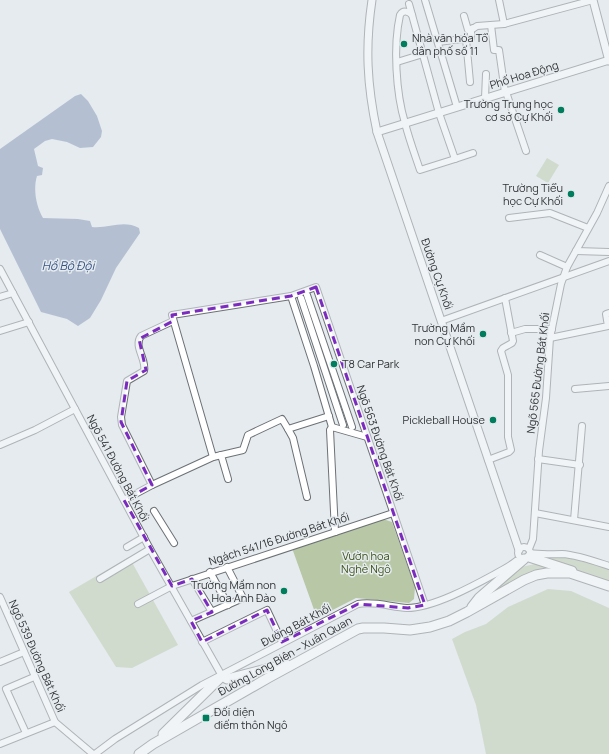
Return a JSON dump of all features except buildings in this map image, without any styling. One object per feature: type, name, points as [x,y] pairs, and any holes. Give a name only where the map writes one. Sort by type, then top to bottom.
[{"type":"main road","points":[[467,612],[479,598],[525,554],[566,569],[589,580]]},
{"type":"main road","name":"Đường Long Biên – Xuân Quan","points":[[139,754],[153,744],[299,661],[363,628],[410,630],[430,627],[449,621],[467,612],[524,580],[536,575],[547,573],[570,573],[609,586]]},
{"type":"main road","points":[[153,744],[222,676],[228,679],[299,661]]},
{"type":"street","name":"Đường Cự Khối","points":[[372,0],[367,51],[368,79],[371,106],[377,132],[488,460],[525,554]]},
{"type":"street","points":[[425,0],[457,107]]},
{"type":"street","points":[[499,0],[504,24]]},
{"type":"street","points":[[464,16],[468,30],[475,27],[504,24],[593,0],[609,60]]},
{"type":"street","points":[[409,4],[439,113],[455,159]]},
{"type":"street","points":[[412,15],[409,12],[400,15],[397,42],[397,62],[400,96],[405,123],[420,170],[473,153]]},
{"type":"street","points":[[491,25],[494,50],[499,50],[505,92],[526,151]]},
{"type":"street","points":[[438,42],[471,38],[471,30],[475,27]]},
{"type":"street","points":[[466,39],[470,82]]},
{"type":"street","points":[[397,62],[423,54]]},
{"type":"street","name":"Phố Hoa Động","points":[[377,132],[609,60]]},
{"type":"street","points":[[485,98],[486,74]]},
{"type":"street","name":"Ngõ 565 Đường Bát Khối","points":[[525,554],[533,539],[538,459],[546,398],[550,338],[561,284],[567,267],[609,186]]},
{"type":"street","points":[[509,218],[550,213],[588,228]]},
{"type":"street","points":[[576,251],[609,252]]},
{"type":"street","points":[[540,255],[567,267]]},
{"type":"street","points":[[441,321],[609,261]]},
{"type":"street","name":"Ngõ 541 Đường Bát Khối","points":[[0,268],[150,549],[222,676]]},
{"type":"street","name":"Ngõ 563 Đường Bát Khối","points":[[291,296],[316,287],[425,605]]},
{"type":"street","points":[[0,297],[13,293]]},
{"type":"street","points":[[213,457],[172,316],[291,296],[332,427],[330,430],[334,532]]},
{"type":"street","points":[[343,425],[320,364],[304,296],[352,427]]},
{"type":"street","points":[[488,460],[511,450],[508,436],[508,379],[501,351],[513,342],[504,298]]},
{"type":"street","points":[[550,338],[608,326],[606,314],[609,313]]},
{"type":"street","points":[[152,485],[122,425],[121,417],[127,381],[144,371],[145,367],[138,343],[139,339],[141,336],[173,321]]},
{"type":"street","points":[[0,331],[29,322]]},
{"type":"street","points":[[511,333],[525,329],[552,329]]},
{"type":"street","points":[[320,364],[340,356]]},
{"type":"street","points":[[575,389],[609,386]]},
{"type":"street","points":[[0,445],[35,430],[75,409]]},
{"type":"street","points":[[288,429],[329,416]]},
{"type":"street","points":[[124,500],[152,485],[213,457],[243,450],[248,435],[282,419],[293,438],[307,497]]},
{"type":"street","points":[[574,520],[580,465],[582,426]]},
{"type":"street","points":[[332,427],[367,437]]},
{"type":"street","points":[[221,455],[228,479]]},
{"type":"street","points":[[538,459],[580,465]]},
{"type":"street","points":[[154,511],[174,543]]},
{"type":"street","name":"Ngách 541/16 Đường Bát Khối","points":[[138,604],[172,586],[210,572],[393,513]]},
{"type":"street","points":[[535,513],[609,527]]},
{"type":"street","points":[[127,547],[144,537]]},
{"type":"street","points":[[100,579],[150,549]]},
{"type":"street","points":[[525,554],[575,556],[609,566]]},
{"type":"street","name":"Đường Bát Khối","points":[[94,754],[115,739],[202,685],[222,676],[282,642],[358,604],[371,603],[408,608],[425,605],[477,584],[513,564],[525,554]]},
{"type":"street","points":[[191,621],[243,598],[228,567]]},
{"type":"street","points":[[210,572],[228,605]]},
{"type":"street","points":[[192,579],[212,612]]},
{"type":"street","name":"Ngõ 539 Đường Bát Khối","points":[[0,597],[55,722],[94,754]]},
{"type":"street","points":[[202,642],[267,610],[282,642]]},
{"type":"street","points":[[0,662],[24,652]]},
{"type":"street","points":[[26,733],[6,689],[34,677]]},
{"type":"street","points":[[0,744],[55,722]]},
{"type":"highlighted area","points":[[316,287],[425,605],[408,608],[358,604],[282,642],[267,610],[202,642],[191,621],[212,612],[192,579],[172,586],[124,500],[152,485],[121,422],[127,381],[146,370],[139,339],[173,321],[172,315],[291,296]]},
{"type":"green space","points":[[547,158],[559,165],[548,183],[536,176]]},
{"type":"green space","name":"Vườn hoa Nghè Ngô","points":[[383,519],[392,522],[415,587],[414,599],[409,603],[356,598],[317,618],[292,548]]},
{"type":"green space","points":[[129,557],[178,645],[132,668],[116,667],[69,592]]},
{"type":"green space","points":[[540,557],[564,557],[609,568],[609,585]]},
{"type":"green space","points":[[535,564],[558,571],[480,601],[521,567]]},
{"type":"green space","points":[[548,589],[571,591],[609,608],[609,754],[486,754],[476,705],[452,639],[486,624],[508,607]]},
{"type":"water","name":"Hồ Bộ Đội","points":[[81,94],[88,101],[97,116],[102,131],[101,137],[93,147],[80,148],[67,142],[52,139],[45,141],[34,149],[38,166],[43,168],[42,175],[37,176],[35,186],[37,203],[43,218],[78,219],[90,221],[92,227],[127,224],[139,228],[140,233],[116,268],[101,300],[90,318],[78,326],[67,319],[41,312],[0,229],[0,149],[75,96]]},
{"type":"place","name":"Nhà văn hóa Tổ dân phố số 11","points":[[404,44]]},
{"type":"place","name":"Trường Trung học cơ sở Cự Khối","points":[[561,110]]},
{"type":"place","name":"Trường Tiểu học Cự Khối","points":[[571,194]]},
{"type":"place","name":"Trường Mầm non Cự Khối","points":[[483,334]]},
{"type":"place","name":"T8 Car Park","points":[[334,364]]},
{"type":"place","name":"Pickleball House","points":[[493,420]]},
{"type":"place","name":"Trường Mầm non Hoa Anh Đào","points":[[284,591]]},
{"type":"place","name":"Đối diện điếm thôn Ngô","points":[[206,718]]}]
